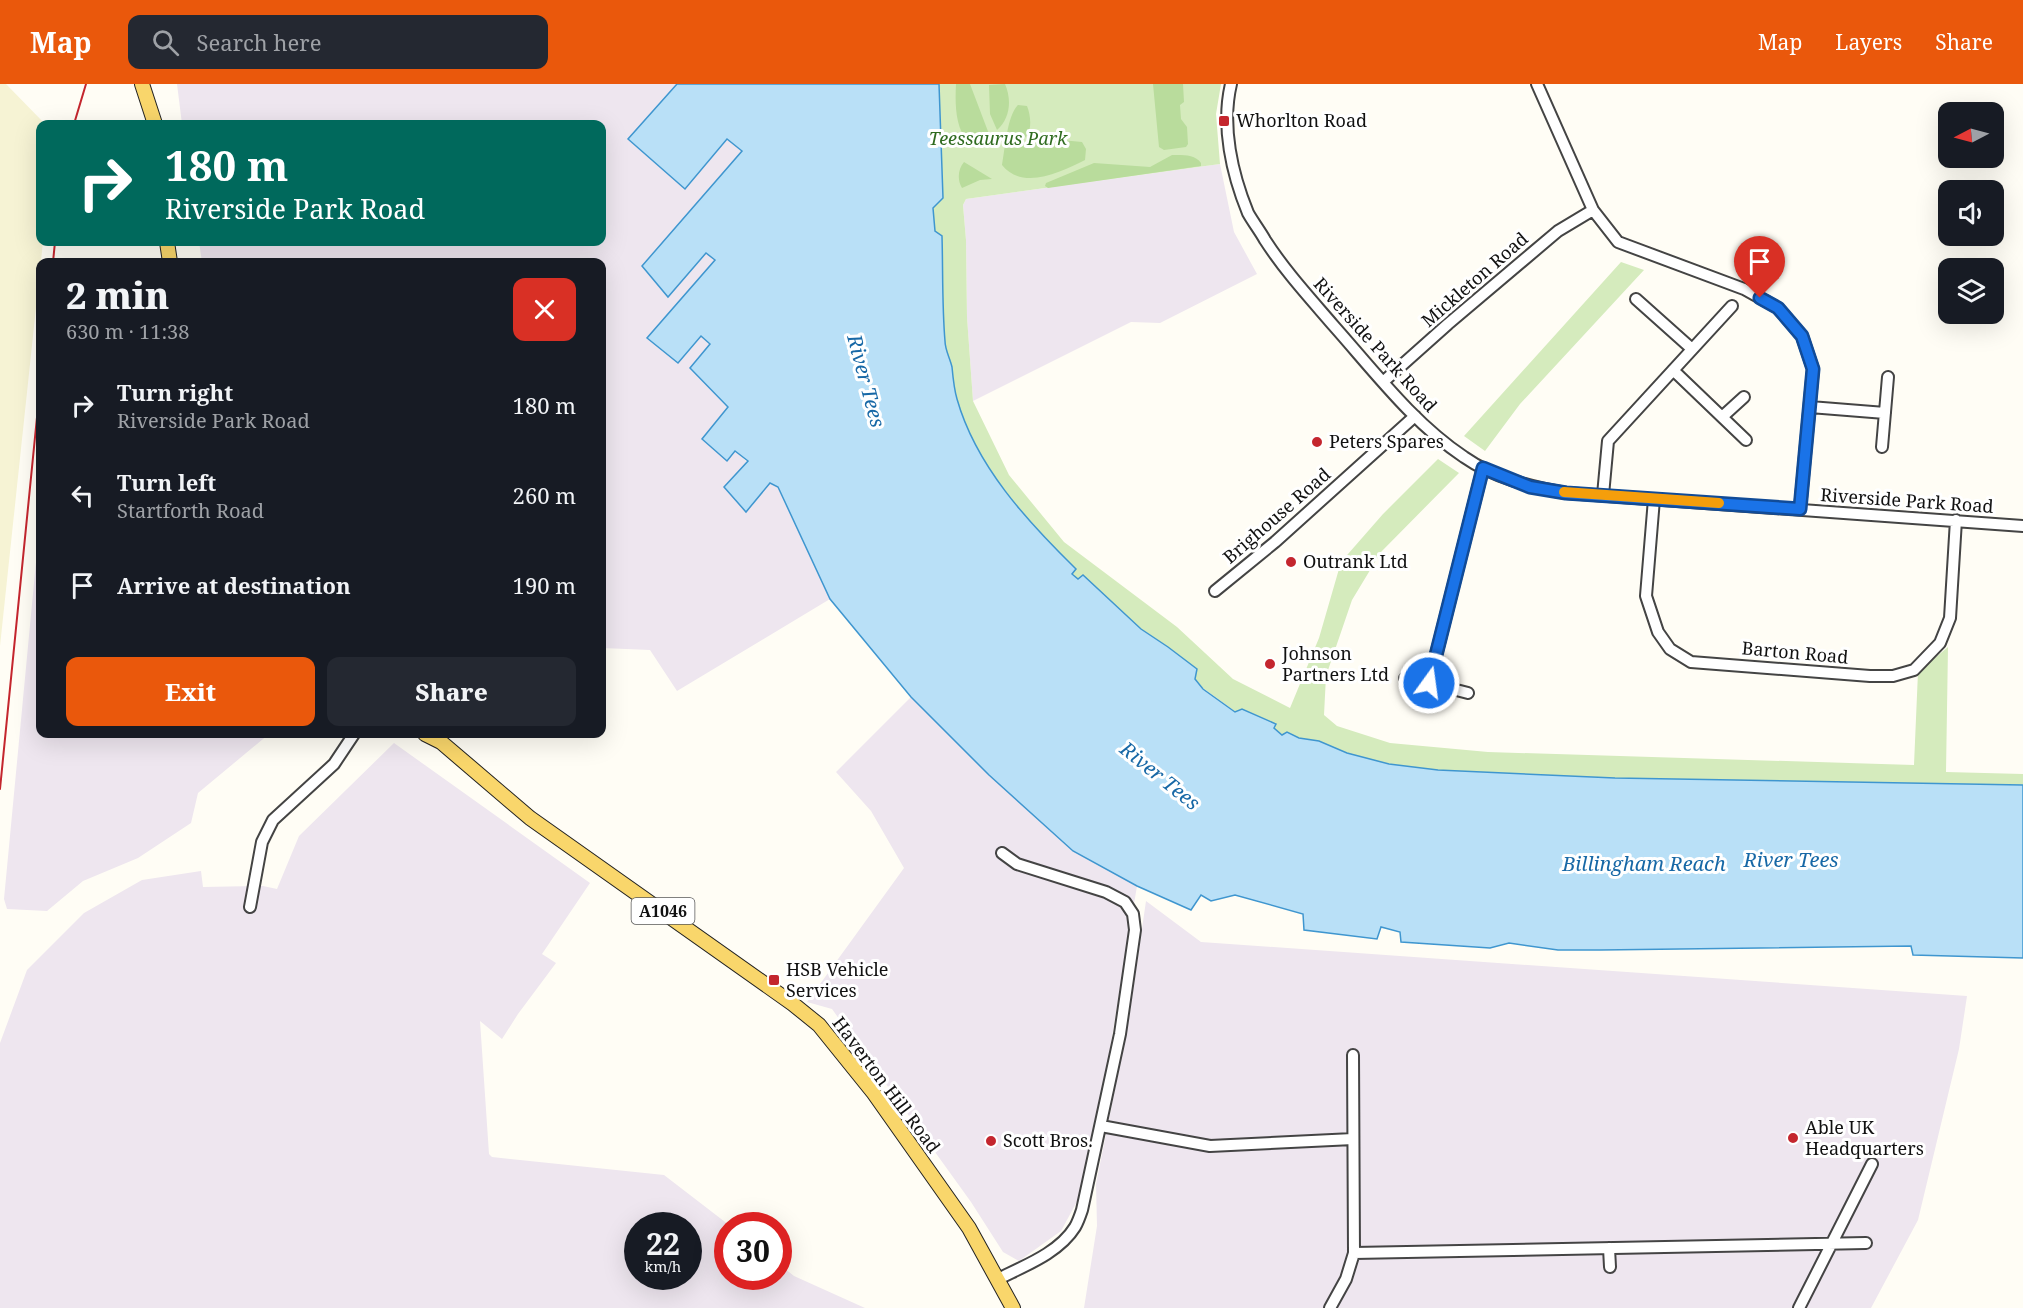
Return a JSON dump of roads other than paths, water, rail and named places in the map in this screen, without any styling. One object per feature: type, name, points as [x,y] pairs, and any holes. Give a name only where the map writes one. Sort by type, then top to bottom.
[{"type":"main road","points":[[142,84],[154,120]]},
{"type":"main road","name":"Haverton Hill Road","points":[[433,738],[441,742],[530,818],[793,1004],[819,1025],[873,1092],[969,1228],[1013,1308]]},
{"type":"street","name":"Riverside Park Road","points":[[1231,84],[1228,115],[1230,154],[1236,181],[1250,215],[1282,267],[1414,416],[1464,457],[1483,468],[1530,487],[1566,493],[2023,526]]},
{"type":"street","points":[[1537,84],[1593,210],[1618,242],[1744,289],[1778,308],[1802,336],[1813,369],[1800,509]]},
{"type":"street","name":"Mickleton Road","points":[[1383,382],[1558,231],[1593,210]]},
{"type":"street","points":[[1636,299],[1692,349]]},
{"type":"street","points":[[1603,495],[1608,441],[1732,306]]},
{"type":"street","points":[[1673,370],[1746,440]]},
{"type":"street","points":[[1882,447],[1888,377]]},
{"type":"street","points":[[1722,417],[1743,397]]},
{"type":"street","points":[[1810,407],[1885,413]]},
{"type":"street","name":"Brighouse Road","points":[[1215,591],[1275,542],[1414,416]]},
{"type":"street","points":[[1429,683],[1483,468]]},
{"type":"street","name":"Barton Road","points":[[1654,499],[1646,596],[1658,632],[1670,649],[1691,662],[1870,676],[1893,676],[1914,670],[1940,643],[1950,618],[1956,520]]},
{"type":"street","points":[[1405,678],[1468,693]]},
{"type":"street","points":[[250,907],[262,842],[273,820],[334,764],[351,738]]},
{"type":"street","points":[[998,1279],[1047,1253],[1062,1242],[1075,1227],[1082,1210],[1122,1022],[1135,930],[1133,914],[1125,902],[1106,892],[1017,864],[1002,853]]},
{"type":"street","points":[[1330,1308],[1346,1280],[1354,1253],[1353,1055]]},
{"type":"street","points":[[1101,1126],[1210,1146],[1353,1139]]},
{"type":"street","points":[[1799,1308],[1872,1164]]},
{"type":"street","points":[[1354,1253],[1866,1243]]},
{"type":"street","points":[[1817,1244],[1822,1263]]},
{"type":"street","points":[[1609,1248],[1610,1267]]},
{"type":"water","points":[[677,84],[939,84],[943,198],[933,208],[935,231],[942,236],[945,344],[952,367],[956,395],[966,424],[990,470],[1039,532],[1076,569],[1072,574],[1078,579],[1083,575],[1141,629],[1197,669],[1195,679],[1203,689],[1235,712],[1242,709],[1276,724],[1274,728],[1282,735],[1287,732],[1299,738],[1319,741],[1347,753],[1389,764],[1438,770],[1615,778],[2023,785],[2023,958],[1913,955],[1911,946],[1558,950],[1509,943],[1490,948],[1401,942],[1400,932],[1381,927],[1377,939],[1304,930],[1303,914],[1235,895],[1211,901],[1201,895],[1191,910],[1137,886],[1073,851],[989,775],[911,697],[830,599],[778,487],[770,483],[746,512],[724,487],[748,461],[735,451],[727,461],[702,439],[728,407],[690,368],[710,344],[701,336],[678,363],[647,338],[715,260],[706,253],[668,297],[642,266],[742,151],[727,139],[685,189],[628,139]]},
{"type":"railway","points":[[75,120],[86,84]]},
{"type":"railway","points":[[53,258],[55,246]]},
{"type":"railway","points":[[0,789],[36,427]]},
{"type":"place","name":"Whorlton Road","points":[[1224,121]]},
{"type":"place","name":"Peters Spares","points":[[1317,442]]},
{"type":"place","name":"Outrank Ltd","points":[[1291,562]]},
{"type":"place","name":"Johnson Partners Ltd","points":[[1270,664]]},
{"type":"place","name":"HSB Vehicle Services","points":[[774,980]]},
{"type":"place","name":"Able UK Headquarters","points":[[1793,1138]]},
{"type":"place","name":"Scott Bros.","points":[[991,1141]]},
{"type":"park label","name":"Teessaurus Park","points":[[998,139]]},
{"type":"water label","name":"River Tees","points":[[866,381]]},
{"type":"water label","name":"River Tees","points":[[1160,776]]},
{"type":"water label","name":"River Tees","points":[[1791,860]]},
{"type":"water label","name":"Billingham Reach","points":[[1644,864]]}]
